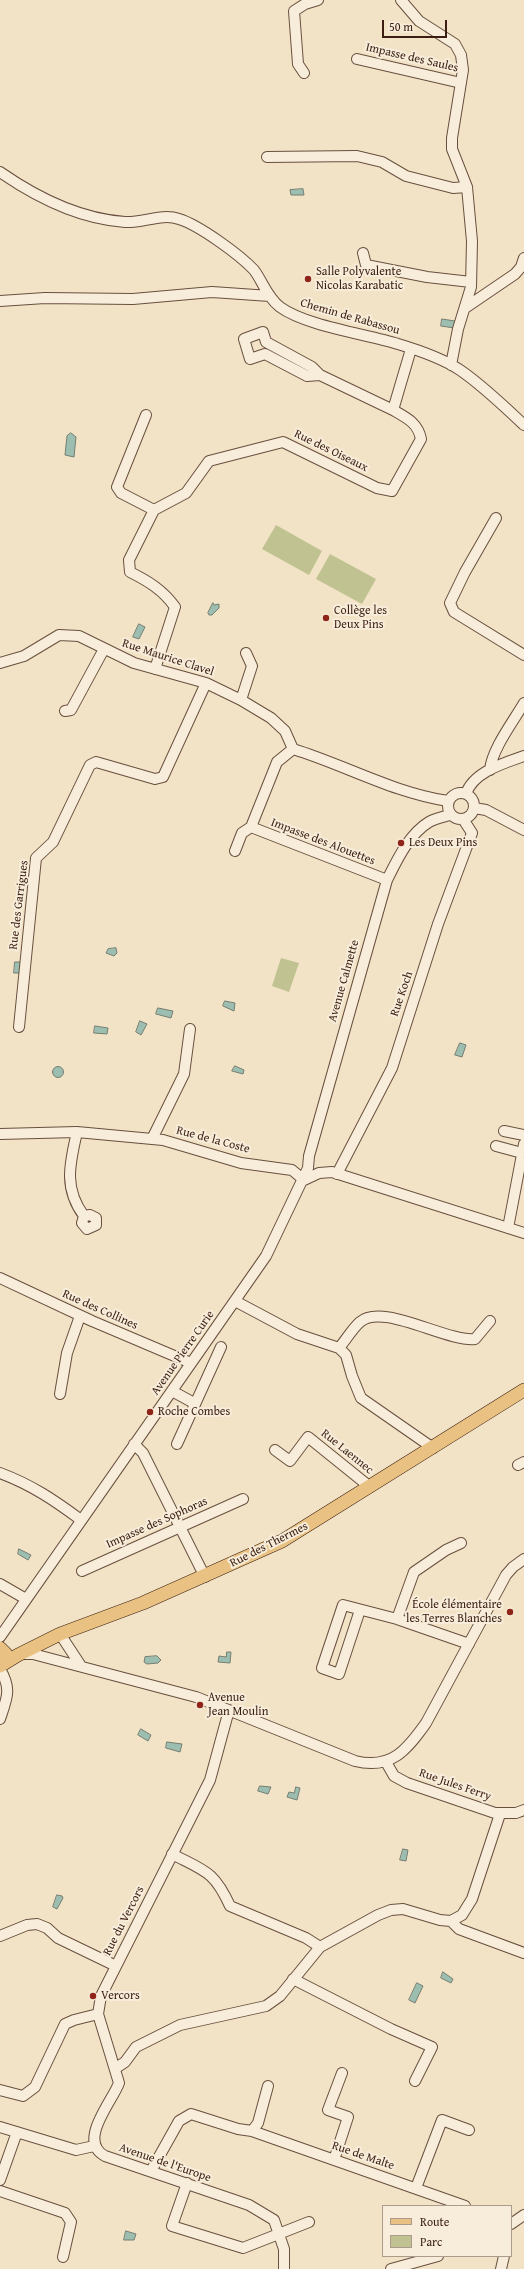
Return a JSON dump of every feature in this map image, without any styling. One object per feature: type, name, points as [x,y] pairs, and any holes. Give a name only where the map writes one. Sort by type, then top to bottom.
[{"type":"main road","name":"Rue des Thermes","points":[[4,1652],[60,1634],[143,1603],[282,1541],[524,1390]]},
{"type":"street","points":[[304,73],[298,64],[294,11],[304,4],[318,0]]},
{"type":"street","points":[[402,0],[419,21],[455,44],[461,55],[464,70],[452,138],[452,149],[467,187],[472,242],[471,282],[458,329],[451,365]]},
{"type":"street","name":"Impasse des Saules","points":[[357,59],[462,83]]},
{"type":"street","points":[[267,158],[357,156],[382,162],[406,176],[453,188],[467,187]]},
{"type":"street","name":"Chemin de Rabassou","points":[[0,172],[39,196],[86,215],[126,222],[169,217],[179,218],[197,228],[240,257],[254,271],[270,296],[280,306],[291,313],[330,326],[412,349],[451,365],[469,377],[524,425]]},
{"type":"street","points":[[363,253],[366,265],[427,277],[471,282]]},
{"type":"street","points":[[465,308],[515,274],[521,268],[524,258]]},
{"type":"street","points":[[0,301],[45,298],[133,299],[212,292],[270,296]]},
{"type":"street","points":[[320,374],[307,376],[265,354],[250,359],[244,339],[263,332],[266,342],[312,367],[320,374],[393,410],[412,349]]},
{"type":"street","name":"Rue des Oiseaux","points":[[154,510],[186,493],[208,461],[283,442],[377,488],[392,491],[421,439],[419,428],[393,410]]},
{"type":"street","points":[[146,415],[117,487],[121,493],[154,510],[129,560],[130,572],[148,581],[166,594],[175,607],[155,669]]},
{"type":"street","points":[[496,518],[465,572],[450,603],[454,612],[524,655]]},
{"type":"street","name":"Rue Maurice Clavel","points":[[0,663],[24,656],[59,635],[79,636],[134,663],[206,683],[241,700],[271,718],[285,731],[293,749]]},
{"type":"street","points":[[65,711],[71,710],[104,649]]},
{"type":"street","points":[[241,700],[252,666],[246,653]]},
{"type":"street","name":"Rue des Garrigues","points":[[19,1027],[36,858],[53,842],[90,765],[96,762],[155,779],[163,777],[206,683]]},
{"type":"street","points":[[490,770],[490,763],[524,703]]},
{"type":"street","points":[[235,851],[242,833],[251,827],[277,762],[293,749],[333,762],[415,795],[448,802]]},
{"type":"street","points":[[466,794],[475,779],[490,770],[524,756]]},
{"type":"street","points":[[457,793],[466,794],[470,797],[474,808],[470,815],[463,819],[454,818],[450,815],[447,806],[448,802],[457,793]]},
{"type":"street","points":[[474,808],[486,810],[524,830]]},
{"type":"street","name":"Avenue Calmette","points":[[304,1180],[308,1168],[309,1156],[346,1021],[387,880],[400,855],[414,835],[428,822],[450,815]]},
{"type":"street","name":"Rue Koch","points":[[336,1174],[392,1068],[438,924],[472,833],[463,819]]},
{"type":"street","name":"Impasse des Alouettes","points":[[251,827],[387,880]]},
{"type":"street","points":[[152,1139],[184,1074],[190,1029]]},
{"type":"street","points":[[504,1131],[524,1135]]},
{"type":"street","points":[[77,1132],[70,1161],[68,1181],[78,1209],[84,1216]]},
{"type":"street","name":"Rue de la Coste","points":[[0,1134],[77,1132],[152,1139],[241,1162],[292,1170],[304,1180]]},
{"type":"street","points":[[496,1146],[523,1148],[508,1228]]},
{"type":"street","points":[[304,1180],[319,1173],[336,1174],[524,1233]]},
{"type":"street","name":"Avenue Pierre Curie","points":[[4,1652],[26,1599],[266,1256],[304,1180]]},
{"type":"street","name":"Rue des Collines","points":[[0,1278],[80,1316],[191,1363]]},
{"type":"street","points":[[235,1301],[297,1334],[339,1348],[346,1354],[352,1376],[361,1398],[433,1448]]},
{"type":"street","points":[[60,1394],[67,1353],[80,1316]]},
{"type":"street","points":[[339,1348],[360,1321],[371,1316],[409,1320],[464,1340],[475,1339],[490,1321]]},
{"type":"street","points":[[177,1444],[194,1403],[221,1347]]},
{"type":"street","points":[[172,1392],[194,1403]]},
{"type":"street","name":"Rue Laennec","points":[[275,1450],[290,1461],[308,1438],[370,1487]]},
{"type":"street","points":[[134,1444],[143,1453],[205,1576]]},
{"type":"street","points":[[0,1473],[23,1482],[50,1496],[81,1520]]},
{"type":"street","name":"Impasse des Sophoras","points":[[82,1571],[243,1499]]},
{"type":"street","points":[[397,1619],[404,1593],[414,1572],[446,1550],[461,1543]]},
{"type":"street","points":[[0,1719],[8,1697],[8,1682],[4,1652],[33,1654],[57,1662],[81,1666],[196,1697],[355,1761],[370,1764],[386,1762],[411,1744],[418,1734],[506,1575],[513,1567],[524,1559]]},
{"type":"street","points":[[0,1584],[26,1599]]},
{"type":"street","points":[[360,1610],[338,1674],[322,1668],[343,1605],[397,1619],[469,1644]]},
{"type":"street","points":[[60,1634],[81,1666]]},
{"type":"street","name":"Rue du Vercors","points":[[94,2146],[98,2122],[119,2083],[116,2068],[98,2014],[101,1996],[210,1780],[229,1710]]},
{"type":"street","name":"Rue Jules Ferry","points":[[386,1762],[394,1776],[407,1783],[500,1814],[516,1813],[524,1810]]},
{"type":"street","points":[[451,1921],[462,1915],[472,1899],[500,1814]]},
{"type":"street","points":[[172,1854],[209,1873],[222,1888],[230,1906],[306,1938],[320,1947]]},
{"type":"street","points":[[116,2068],[125,2062],[136,2047],[176,2026],[200,2019],[252,2010],[266,2006],[280,1996],[320,1947],[350,1929],[391,1910],[410,1910],[430,1917],[451,1921],[460,1929],[524,1953]]},
{"type":"street","points":[[0,1936],[27,1925],[37,1924],[46,1928],[58,1938],[116,1966]]},
{"type":"street","points":[[293,1979],[391,2029],[432,2046],[415,2081]]},
{"type":"street","points":[[0,2090],[23,2096],[29,2092],[35,2087],[47,2066],[65,2024],[98,2014]]},
{"type":"street","points":[[334,2160],[348,2117],[328,2110],[342,2073]]},
{"type":"street","points":[[252,2131],[258,2123],[268,2086]]},
{"type":"street","name":"Rue de Malte","points":[[151,2171],[179,2121],[191,2114],[238,2129],[252,2131],[462,2205]]},
{"type":"street","points":[[416,2188],[442,2120],[469,2130]]},
{"type":"street","points":[[0,2127],[76,2150],[94,2146]]},
{"type":"street","points":[[0,2180],[17,2132]]},
{"type":"street","name":"Avenue de l'Europe","points":[[94,2146],[99,2153],[105,2156],[250,2205],[274,2220],[280,2233],[284,2249],[284,2269]]},
{"type":"street","points":[[186,2183],[172,2226],[243,2248],[309,2222]]},
{"type":"street","points":[[0,2191],[65,2213],[71,2222],[63,2258]]},
{"type":"street","points":[[512,2223],[524,2216]]},
{"type":"street","points":[[391,2269],[434,2257]]},
{"type":"street","points":[[501,2269],[504,2257]]},
{"type":"green space","points":[[276,525],[322,551],[309,575],[262,549]]},
{"type":"green space","points":[[330,554],[376,579],[362,604],[316,579]]},
{"type":"green space","points":[[281,958],[299,963],[289,992],[272,986]]},
{"type":"shaded area","points":[[303,189],[304,195],[291,195],[290,190]]},
{"type":"shaded area","points":[[442,319],[455,321],[454,328],[441,326]]},
{"type":"shaded area","points":[[71,433],[76,437],[74,457],[65,455],[67,436]]},
{"type":"shaded area","points":[[213,603],[214,605],[219,604],[219,608],[212,615],[209,615],[208,613]]},
{"type":"shaded area","points":[[139,624],[145,627],[139,639],[133,637]]},
{"type":"shaded area","points":[[116,948],[117,953],[114,956],[106,953],[108,949]]},
{"type":"shaded area","points":[[15,962],[21,962],[20,973],[14,973]]},
{"type":"shaded area","points":[[225,1001],[235,1003],[234,1011],[223,1006]]},
{"type":"shaded area","points":[[158,1008],[173,1011],[171,1018],[156,1014]]},
{"type":"shaded area","points":[[140,1021],[147,1024],[141,1035],[136,1032]]},
{"type":"shaded area","points":[[95,1026],[108,1028],[107,1034],[94,1033]]},
{"type":"shaded area","points":[[460,1043],[466,1045],[462,1057],[455,1055]]},
{"type":"shaded area","points":[[58,1066],[62,1068],[64,1072],[62,1076],[58,1078],[54,1076],[52,1072],[54,1068]]},
{"type":"shaded area","points":[[235,1066],[244,1070],[243,1074],[232,1071]]},
{"type":"shaded area","points":[[19,1549],[31,1555],[28,1560],[18,1554]]},
{"type":"shaded area","points":[[227,1652],[231,1652],[230,1663],[218,1662],[219,1656],[226,1657]]},
{"type":"shaded area","points":[[157,1656],[161,1660],[158,1663],[147,1664],[144,1662],[145,1657]]},
{"type":"shaded area","points":[[141,1729],[151,1735],[148,1741],[138,1735]]},
{"type":"shaded area","points":[[167,1742],[182,1744],[180,1752],[166,1748]]},
{"type":"shaded area","points":[[260,1786],[271,1787],[268,1794],[258,1791]]},
{"type":"shaded area","points":[[296,1787],[300,1788],[297,1800],[287,1797],[289,1792],[294,1793]]},
{"type":"shaded area","points":[[403,1849],[408,1850],[406,1861],[400,1860]]},
{"type":"shaded area","points":[[57,1895],[62,1896],[63,1898],[57,1909],[53,1907]]},
{"type":"shaded area","points":[[443,1972],[453,1979],[451,1983],[441,1978]]},
{"type":"shaded area","points":[[417,1983],[423,1986],[415,2003],[409,2000]]},
{"type":"shaded area","points":[[126,2231],[136,2234],[134,2240],[124,2240]]},
{"type":"place","name":"Salle Polyvalente Nicolas Karabatic","points":[[308,279]]},
{"type":"place","name":"Collège les Deux Pins","points":[[326,618]]},
{"type":"place","name":"Les Deux Pins","points":[[401,843]]},
{"type":"place","name":"Roche Combes","points":[[150,1412]]},
{"type":"place","name":"École élémentaire les Terres Blanches","points":[[510,1612]]},
{"type":"place","name":"Avenue Jean Moulin","points":[[200,1705]]},
{"type":"place","name":"Vercors","points":[[93,1996]]}]
